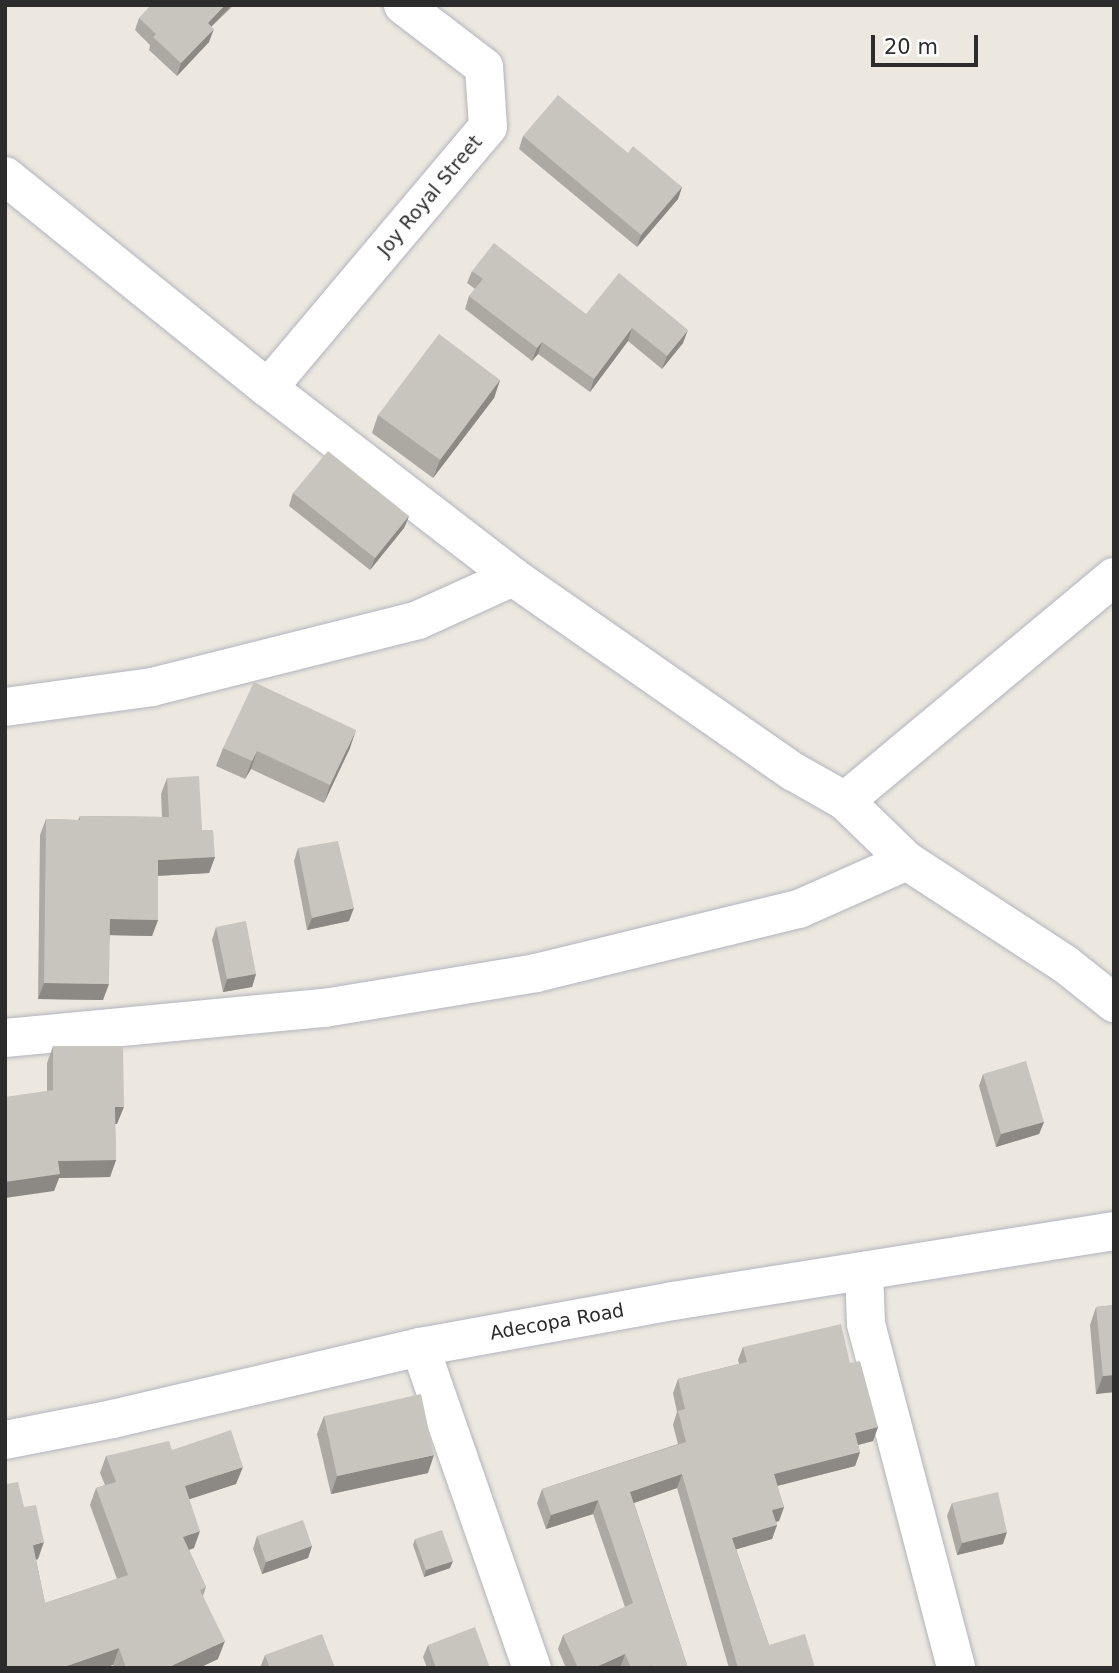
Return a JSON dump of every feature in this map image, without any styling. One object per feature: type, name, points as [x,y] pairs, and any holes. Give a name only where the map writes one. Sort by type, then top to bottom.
[{"type":"street","name":"Joy Royal Street","points":[[268,388],[488,127],[484,68],[403,5]]},
{"type":"street","points":[[5,176],[268,388],[513,577],[794,772],[845,801],[907,861],[1065,964],[1114,1003]]},
{"type":"street","points":[[5,707],[152,687],[392,627],[418,620],[513,577]]},
{"type":"street","points":[[845,801],[1114,577]]},
{"type":"street","points":[[5,1038],[325,1008],[536,973],[799,909],[907,861]]},
{"type":"street","name":"Adecopa Road","points":[[5,1440],[113,1419],[420,1347],[1114,1231]]},
{"type":"street","points":[[864,1271],[866,1324],[956,1668]]},
{"type":"street","points":[[420,1347],[533,1668]]},
{"type":"building","points":[[151,5],[225,5],[208,23],[214,29],[181,63],[153,37],[156,34],[139,18]]},
{"type":"building","points":[[558,95],[628,153],[633,146],[682,187],[641,235],[523,136]]},
{"type":"building","points":[[494,243],[586,314],[619,273],[688,330],[667,356],[632,328],[594,379],[542,342],[537,348],[469,296],[483,279],[472,271]]},
{"type":"building","points":[[439,334],[500,380],[440,460],[378,415]]},
{"type":"building","points":[[328,451],[409,516],[375,558],[293,493]]},
{"type":"building","points":[[254,682],[356,730],[330,785],[257,751],[252,761],[223,748]]},
{"type":"building","points":[[199,776],[202,830],[213,830],[215,857],[158,860],[158,920],[110,919],[109,984],[44,983],[46,819],[80,820],[80,816],[169,817],[167,778]]},
{"type":"building","points":[[338,841],[354,908],[312,918],[298,848]]},
{"type":"building","points":[[246,921],[256,974],[227,979],[216,927]]},
{"type":"building","points":[[53,1046],[123,1046],[124,1107],[115,1107],[116,1160],[58,1161],[60,1174],[5,1182],[5,1097],[53,1090]]},
{"type":"building","points":[[1026,1061],[1044,1122],[1001,1134],[983,1074]]},
{"type":"building","points":[[1114,1305],[1114,1375],[1103,1376],[1096,1307]]},
{"type":"building","points":[[841,1324],[850,1363],[860,1361],[878,1427],[855,1433],[860,1452],[774,1474],[784,1507],[772,1510],[777,1525],[732,1538],[769,1645],[805,1634],[815,1668],[738,1668],[682,1474],[630,1492],[688,1668],[652,1668],[651,1665],[631,1668],[625,1654],[594,1668],[578,1668],[563,1635],[633,1603],[598,1500],[551,1515],[542,1489],[686,1442],[678,1411],[685,1409],[678,1379],[747,1362],[743,1347]]},
{"type":"building","points":[[421,1394],[434,1455],[337,1476],[324,1416]]},
{"type":"building","points":[[231,1430],[243,1467],[185,1486],[200,1531],[183,1537],[206,1587],[200,1590],[225,1641],[167,1668],[126,1668],[119,1648],[61,1668],[5,1668],[5,1480],[6,1484],[18,1482],[24,1507],[36,1505],[44,1542],[33,1545],[45,1603],[128,1575],[96,1488],[116,1482],[106,1456],[169,1441],[172,1450]]},
{"type":"building","points":[[998,1492],[1007,1532],[962,1543],[952,1503]]},
{"type":"building","points":[[303,1520],[312,1546],[266,1562],[257,1536]]},
{"type":"building","points":[[442,1530],[453,1561],[426,1570],[415,1539]]},
{"type":"building","points":[[475,1627],[490,1668],[436,1668],[428,1645]]},
{"type":"building","points":[[322,1634],[335,1668],[270,1668],[265,1655]]}]
